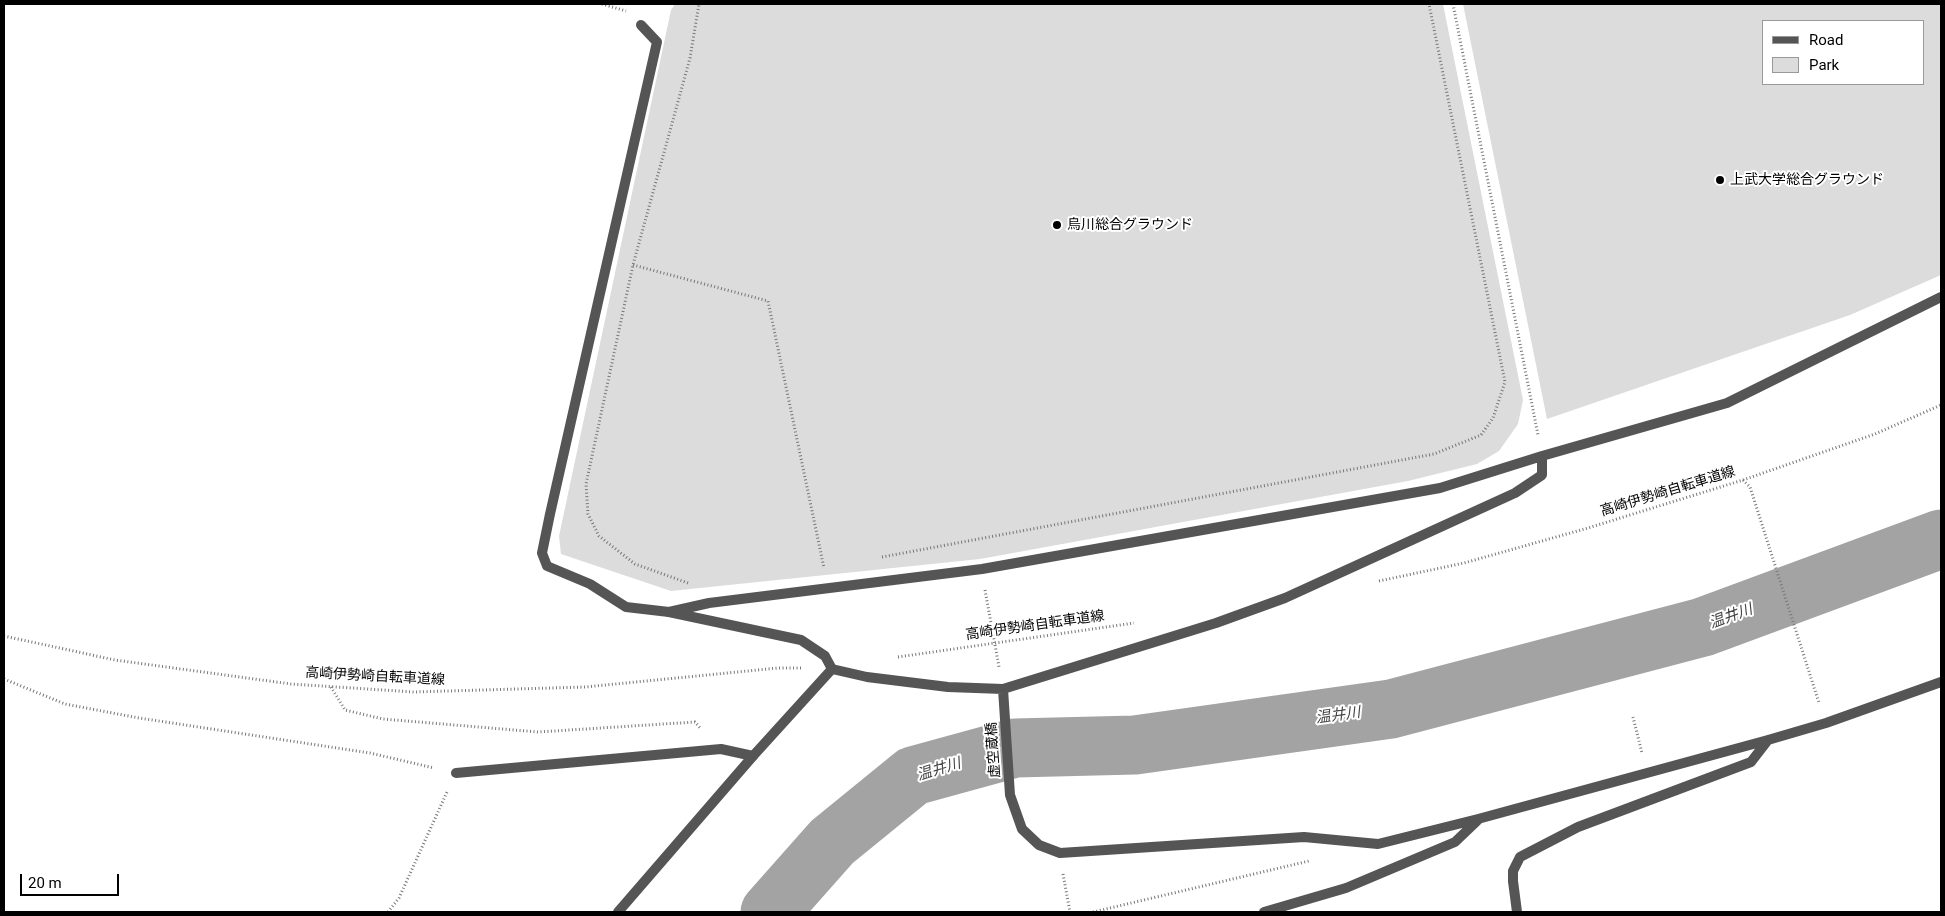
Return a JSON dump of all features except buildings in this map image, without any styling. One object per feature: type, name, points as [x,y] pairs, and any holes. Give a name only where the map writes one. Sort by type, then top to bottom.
[{"type":"street","points":[[640,25],[657,42],[542,553],[547,566],[590,584],[626,607],[669,612],[801,640],[825,656],[832,669],[867,677],[939,686],[1003,689],[1216,623],[1285,598],[1515,493],[1542,475],[1542,456]]},
{"type":"street","points":[[669,612],[709,604],[982,569],[1440,488],[1542,456],[1728,403],[1941,297]]},
{"type":"street","points":[[618,912],[753,756],[832,669]]},
{"type":"street","points":[[1060,853],[1304,838],[1378,844],[1478,819],[1768,740],[1826,723],[1941,682]]},
{"type":"street","name":"虚空蔵橋","points":[[1003,689],[1010,795],[1022,829],[1039,845],[1060,853]]},
{"type":"street","points":[[1517,912],[1513,870],[1520,858],[1578,826],[1751,762],[1768,740]]},
{"type":"street","points":[[456,773],[721,749],[753,756]]},
{"type":"street","points":[[1264,912],[1346,888],[1455,842],[1478,819]]},
{"type":"path","points":[[602,4],[630,12]]},
{"type":"path","points":[[695,582],[685,583],[635,564],[600,536],[588,514],[586,484],[633,265],[690,58],[699,4]]},
{"type":"path","points":[[882,557],[1434,454],[1481,435],[1494,418],[1505,382],[1429,4]]},
{"type":"path","points":[[1453,4],[1542,456]]},
{"type":"path","points":[[633,265],[768,301],[824,568],[833,566]]},
{"type":"path","points":[[1744,480],[1875,434],[1941,405]]},
{"type":"path","name":"高崎伊勢崎自転車道線","points":[[1373,583],[1464,563],[1588,528],[1744,480],[1750,487],[1821,709]]},
{"type":"path","points":[[982,569],[994,642]]},
{"type":"path","name":"高崎伊勢崎自転車道線","points":[[890,658],[1136,623]]},
{"type":"path","name":"高崎伊勢崎自転車道線","points":[[4,636],[116,660],[291,684],[414,692],[585,688],[778,668]]},
{"type":"path","points":[[4,679],[65,704],[140,718],[370,753],[456,773],[399,898],[388,912]]},
{"type":"path","points":[[331,687],[345,710],[383,719],[538,732],[695,722],[721,749]]},
{"type":"path","points":[[1633,717],[1648,773]]},
{"type":"path","points":[[1060,853],[1070,912]]},
{"type":"path","points":[[1093,912],[1318,859]]},
{"type":"green space","name":"烏川総合グラウンド","points":[[675,4],[1443,4],[1523,400],[1518,424],[1499,451],[1477,464],[1408,481],[980,559],[671,591],[561,554],[559,536],[671,10]]},
{"type":"green space","name":"上武大学総合グラウンド","points":[[1463,4],[1941,4],[1941,275],[1850,315],[1547,419]]},
{"type":"waterway","name":"温井川","points":[[770,912],[832,842],[913,776],[1015,748],[1135,745],[1391,709],[1703,627],[1941,539]]},
{"type":"place","name":"上武大学総合グラウンド","points":[[1720,180]]},
{"type":"place","name":"烏川総合グラウンド","points":[[1057,225]]}]
